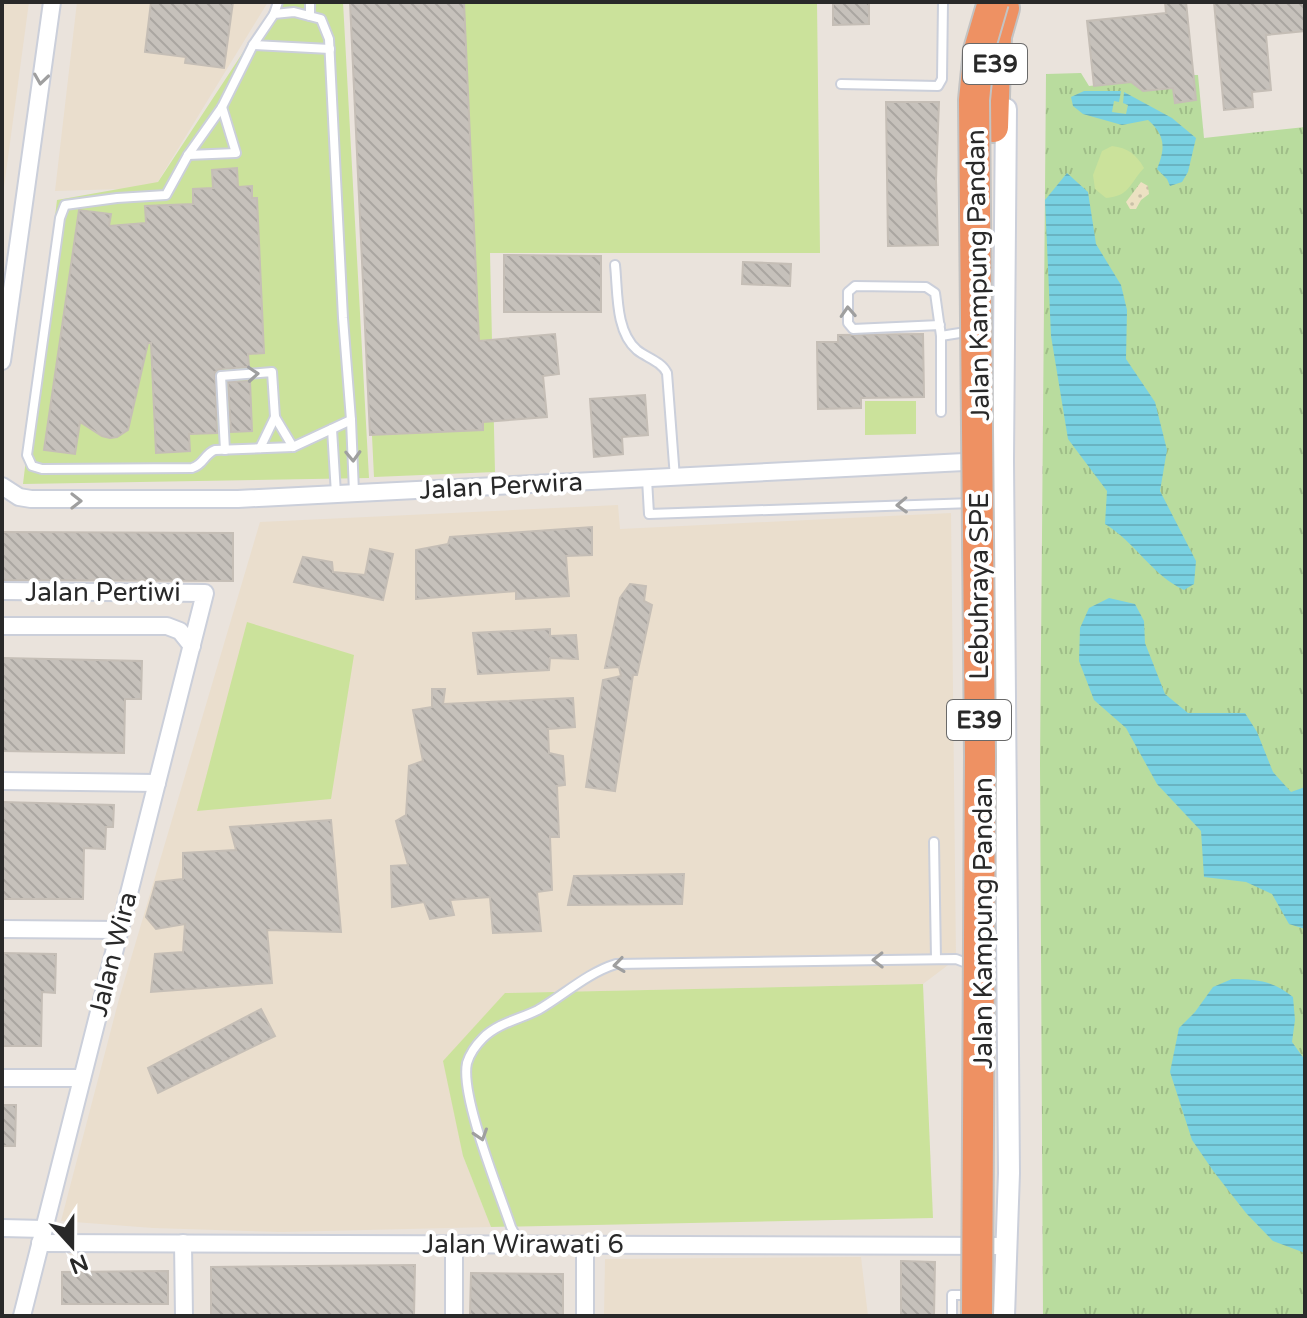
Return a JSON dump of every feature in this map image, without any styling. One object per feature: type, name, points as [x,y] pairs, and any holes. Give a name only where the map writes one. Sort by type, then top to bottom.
[{"type":"highway","name":"Lebuhraya SPE","points":[[992,1303],[980,740],[974,100],[979,50],[1006,6]]},
{"type":"street","points":[[2,361],[52,2]]},
{"type":"street","name":"Jalan Kampung Pandan","points":[[976,2],[985,1246],[992,1303],[1004,1316]]},
{"type":"street","name":"Jalan Kampung Pandan","points":[[986,1316],[1007,1246],[1009,1173],[1003,460],[1006,6]]},
{"type":"street","name":"Jalan Perwira","points":[[2,486],[19,497],[67,501],[224,499],[1003,460]]},
{"type":"street","name":"Jalan Pertiwi","points":[[2,591],[205,593]]},
{"type":"street","name":"Jalan Wira","points":[[22,1316],[205,593]]},
{"type":"street","name":"Jalan Pertiwi","points":[[2,626],[167,626],[180,631],[192,646]]},
{"type":"street","points":[[2,781],[157,783]]},
{"type":"street","points":[[2,929],[119,930]]},
{"type":"street","points":[[2,1078],[82,1078]]},
{"type":"street","name":"Jalan Wirawati 6","points":[[2,1228],[42,1236],[183,1243],[1007,1246]]},
{"type":"street","points":[[183,1243],[184,1316]]},
{"type":"street","points":[[454,1244],[454,1316]]},
{"type":"street","points":[[585,1245],[585,1316]]},
{"type":"lane","points":[[278,2],[222,107],[188,155],[166,195],[65,205],[60,218],[27,455],[32,466],[42,469],[192,468],[202,464],[211,452],[293,447],[351,420]]},
{"type":"lane","points":[[310,2],[310,16]]},
{"type":"lane","points":[[841,84],[938,86],[942,79],[943,2]]},
{"type":"lane","points":[[274,14],[294,12],[321,19],[329,39],[354,492]]},
{"type":"lane","points":[[253,45],[330,49]]},
{"type":"lane","points":[[188,155],[236,153],[222,107]]},
{"type":"lane","points":[[615,265],[625,334],[638,350],[663,366],[669,380],[675,478]]},
{"type":"lane","points":[[940,325],[853,329],[848,323],[848,292],[855,286],[931,289],[935,293],[940,325],[941,336],[941,412]]},
{"type":"lane","points":[[941,336],[977,331]]},
{"type":"lane","points":[[225,450],[221,376],[272,372],[275,417],[293,447]]},
{"type":"lane","points":[[260,448],[275,417]]},
{"type":"lane","points":[[332,429],[336,494]]},
{"type":"lane","points":[[647,479],[649,514],[980,503]]},
{"type":"lane","points":[[934,842],[936,959]]},
{"type":"lane","points":[[520,1244],[511,1227],[469,1098],[466,1066],[470,1053],[485,1035],[536,1011],[602,968],[616,964],[956,959],[983,969]]},
{"type":"lane","points":[[952,1316],[952,1295],[992,1303]]},
{"type":"shaded area","points":[[2,2],[29,2],[2,202]]},
{"type":"shaded area","points":[[77,2],[268,2],[154,188],[55,191]]},
{"type":"shaded area","points":[[618,505],[620,529],[951,513],[956,959],[923,984],[505,993],[463,1156],[491,1227],[282,1232],[153,1228],[61,1221],[119,999],[260,522]]},
{"type":"shaded area","points":[[861,1257],[868,1316],[604,1316],[605,1259]]},
{"type":"green space","points":[[276,2],[343,2],[369,478],[23,484],[57,200],[158,182]]},
{"type":"green space","points":[[351,2],[817,2],[820,253],[490,253],[495,472],[374,477]]},
{"type":"green space","points":[[1081,73],[1089,86],[1172,77],[1176,103],[1196,100],[1193,75],[1198,75],[1204,138],[1305,127],[1305,1316],[1043,1316],[1040,765],[1046,74]]},
{"type":"green space","points":[[1112,146],[1131,152],[1144,168],[1125,192],[1106,198],[1095,189],[1093,175],[1102,151]]},
{"type":"green space","points":[[865,401],[916,401],[916,434],[865,435]]},
{"type":"green space","points":[[247,622],[354,655],[331,799],[197,811]]},
{"type":"green space","points":[[923,984],[933,1218],[491,1227],[463,1156],[443,1061],[505,993]]},
{"type":"sand","points":[[1141,182],[1148,186],[1149,194],[1136,209],[1130,209],[1126,202]]},
{"type":"water","points":[[1084,91],[1121,91],[1119,102],[1114,101],[1112,112],[1126,114],[1128,105],[1123,103],[1124,92],[1172,118],[1196,138],[1188,172],[1182,182],[1170,186],[1157,169],[1162,142],[1158,131],[1148,120],[1122,125],[1083,114],[1073,106],[1071,97]]},
{"type":"water","points":[[1067,173],[1088,192],[1096,244],[1121,285],[1127,310],[1126,359],[1155,402],[1167,450],[1160,491],[1196,561],[1194,584],[1184,590],[1162,576],[1105,524],[1107,491],[1068,439],[1051,336],[1045,200]]},
{"type":"water","points":[[1109,598],[1135,604],[1144,621],[1145,643],[1165,694],[1188,713],[1245,713],[1257,732],[1273,772],[1291,792],[1305,787],[1305,929],[1289,924],[1272,894],[1246,882],[1204,877],[1201,831],[1157,784],[1126,728],[1094,700],[1079,661],[1080,628],[1089,608]]},
{"type":"water","points":[[1232,979],[1264,982],[1279,987],[1293,997],[1295,1020],[1292,1042],[1305,1060],[1305,1253],[1273,1241],[1214,1172],[1192,1140],[1170,1072],[1179,1028],[1213,987]]},
{"type":"building","points":[[151,2],[233,2],[224,68],[185,63],[186,57],[145,52]]},
{"type":"building","points":[[350,2],[464,2],[479,341],[555,334],[559,374],[543,376],[547,417],[483,422],[483,430],[370,435]]},
{"type":"building","points":[[833,2],[869,3],[869,24],[833,25]]},
{"type":"building","points":[[1165,2],[1186,2],[1196,100],[1175,103],[1173,88],[1143,91],[1131,82],[1094,86],[1087,21],[1166,13]]},
{"type":"building","points":[[1214,2],[1305,2],[1305,31],[1266,35],[1271,90],[1252,92],[1253,107],[1224,110]]},
{"type":"building","points":[[886,102],[939,102],[936,180],[938,245],[888,246]]},
{"type":"building","points":[[237,168],[238,187],[252,186],[252,198],[257,198],[264,353],[248,354],[249,367],[215,372],[217,433],[189,434],[190,451],[156,453],[151,343],[148,343],[128,430],[110,438],[80,422],[75,454],[44,450],[79,210],[111,214],[109,226],[146,223],[145,206],[193,204],[193,189],[213,188],[212,170]]},
{"type":"building","points":[[504,255],[601,256],[601,312],[504,312]]},
{"type":"building","points":[[743,262],[791,264],[790,286],[742,284]]},
{"type":"building","points":[[923,334],[924,397],[861,398],[861,408],[818,409],[817,342],[838,342],[838,335]]},
{"type":"building","points":[[250,381],[252,431],[231,432],[228,382]]},
{"type":"building","points":[[645,395],[648,435],[622,437],[623,454],[594,457],[590,399]]},
{"type":"building","points":[[592,527],[592,555],[566,556],[569,596],[516,599],[516,591],[416,599],[416,550],[448,544],[450,537]]},
{"type":"building","points":[[2,532],[233,533],[233,581],[2,580]]},
{"type":"building","points":[[370,549],[393,554],[383,600],[294,582],[303,557],[332,562],[333,572],[365,575]]},
{"type":"building","points":[[630,584],[646,586],[644,601],[652,605],[637,675],[633,675],[615,791],[586,787],[603,680],[621,676],[619,667],[605,668],[620,598]]},
{"type":"building","points":[[550,629],[550,636],[576,635],[578,659],[550,658],[549,670],[478,674],[473,633]]},
{"type":"building","points":[[2,658],[142,661],[141,699],[125,699],[124,753],[2,751]]},
{"type":"building","points":[[432,689],[445,689],[443,704],[573,698],[575,727],[548,729],[549,753],[563,756],[565,785],[557,786],[559,837],[550,837],[552,890],[537,892],[541,931],[493,933],[490,897],[450,900],[454,915],[430,919],[424,902],[392,907],[391,866],[408,865],[396,821],[406,815],[409,766],[423,761],[413,710],[432,707]]},
{"type":"building","points":[[2,802],[114,805],[113,827],[106,827],[105,849],[84,848],[83,899],[2,899]]},
{"type":"building","points":[[331,820],[341,932],[267,930],[272,983],[151,992],[155,954],[183,952],[185,924],[156,929],[146,917],[156,882],[183,879],[183,853],[236,850],[230,827]]},
{"type":"building","points":[[684,874],[682,904],[568,905],[574,876]]},
{"type":"building","points":[[2,953],[56,954],[55,993],[42,992],[41,1046],[2,1046]]},
{"type":"building","points":[[261,1009],[275,1036],[158,1093],[148,1068]]},
{"type":"building","points":[[2,1105],[16,1105],[15,1146],[2,1146]]},
{"type":"building","points":[[901,1261],[935,1262],[934,1316],[901,1316]]},
{"type":"building","points":[[415,1265],[414,1316],[211,1316],[211,1267]]},
{"type":"building","points":[[168,1271],[168,1304],[62,1304],[62,1272]]},
{"type":"building","points":[[471,1273],[563,1274],[563,1316],[470,1316]]}]
